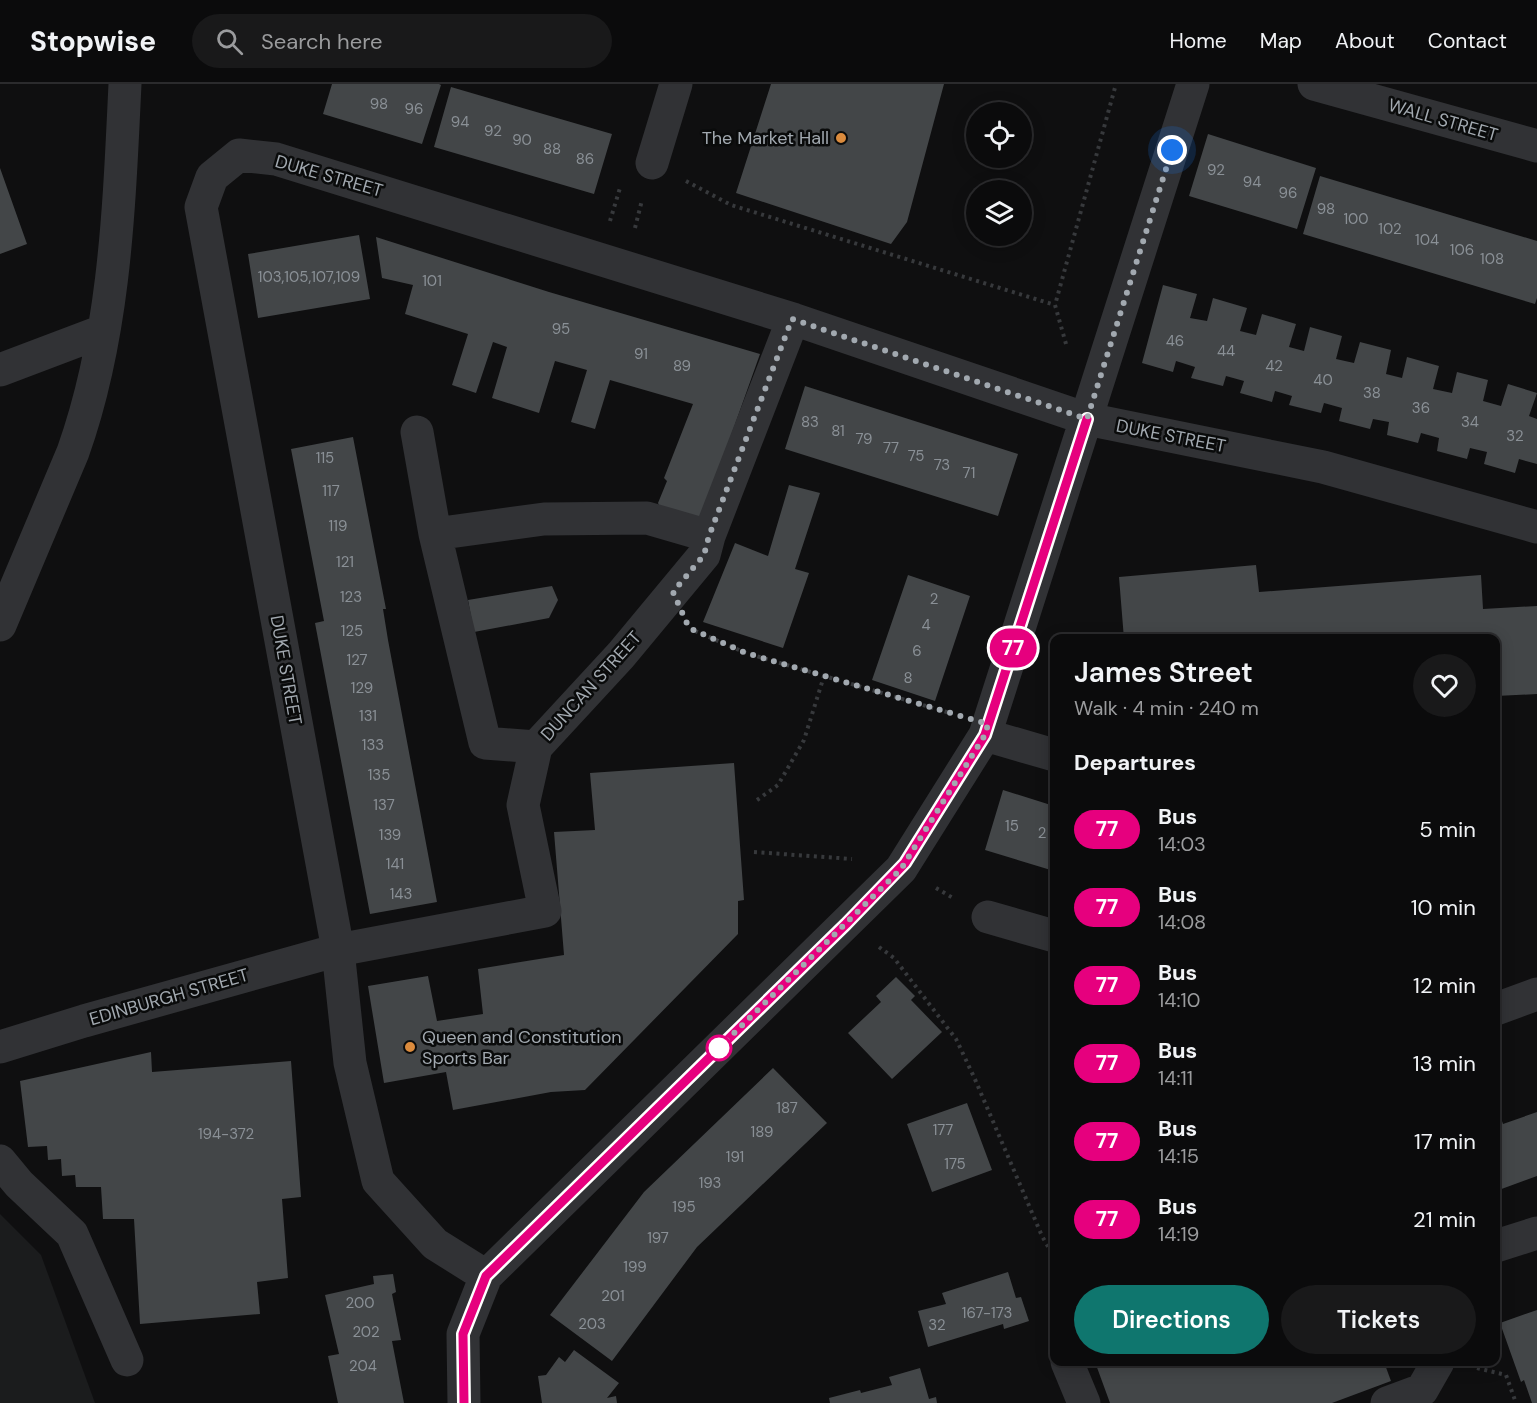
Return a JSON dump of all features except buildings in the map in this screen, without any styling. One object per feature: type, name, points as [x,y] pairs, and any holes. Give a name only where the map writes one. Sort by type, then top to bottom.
[{"type":"street","points":[[0,625],[73,452],[90,397],[110,298],[119,212],[125,84]]},
{"type":"street","points":[[652,164],[676,84]]},
{"type":"street","points":[[464,1403],[463,1334],[486,1276],[903,866],[987,730],[1193,84]]},
{"type":"street","name":"WALL STREET","points":[[1314,84],[1537,146]]},
{"type":"street","name":"DUKE STREET","points":[[486,1276],[435,1244],[378,1181],[350,1063],[338,950],[201,207],[212,177],[239,155],[276,159],[624,266],[792,319],[1087,419],[1323,467],[1537,527]]},
{"type":"street","name":"DUNCAN STREET","points":[[338,950],[545,911],[523,805],[536,747],[621,655],[704,555],[709,536],[792,319]]},
{"type":"street","points":[[0,370],[103,331]]},
{"type":"street","points":[[417,432],[435,534],[485,743],[536,747]]},
{"type":"street","points":[[435,534],[544,519],[647,518],[709,536]]},
{"type":"street","points":[[987,730],[1050,754]]},
{"type":"street","points":[[988,917],[1050,935]]},
{"type":"street","name":"EDINBURGH STREET","points":[[0,1047],[84,1021],[338,950]]},
{"type":"street","points":[[1500,1008],[1537,994]]},
{"type":"street","points":[[0,1161],[19,1184],[72,1234],[127,1360]]},
{"type":"street","points":[[1500,1245],[1537,1233]]},
{"type":"street","points":[[1069,1366],[1084,1403]]},
{"type":"street","points":[[1387,1403],[1422,1390],[1436,1366]]},
{"type":"path","points":[[624,266],[652,164],[731,205],[1055,305],[1116,84]]},
{"type":"path","points":[[673,592],[689,628],[746,653],[824,676],[987,730]]},
{"type":"path","points":[[757,800],[778,785],[804,740],[824,676]]},
{"type":"path","points":[[754,852],[903,866],[988,917]]},
{"type":"path","points":[[846,924],[894,958],[956,1039],[1050,1250]]},
{"type":"path","points":[[1472,1367],[1506,1375],[1516,1403]]},
{"type":"shaded area","points":[[0,1214],[41,1255],[95,1403],[0,1403]]},
{"type":"bus line","name":"77","points":[[464,1403],[463,1334],[486,1276],[846,924],[905,863],[985,735],[1087,419]]},
{"type":"place","name":"The Market Hall","points":[[841,138]]},
{"type":"place","name":"Queen and Constitution Sports Bar","points":[[410,1047]]},
{"type":"route","points":[[719,1048],[901,869],[985,735],[988,724],[746,653],[689,628],[673,592],[704,555],[709,536],[792,319],[1087,419],[1172,150]]}]
